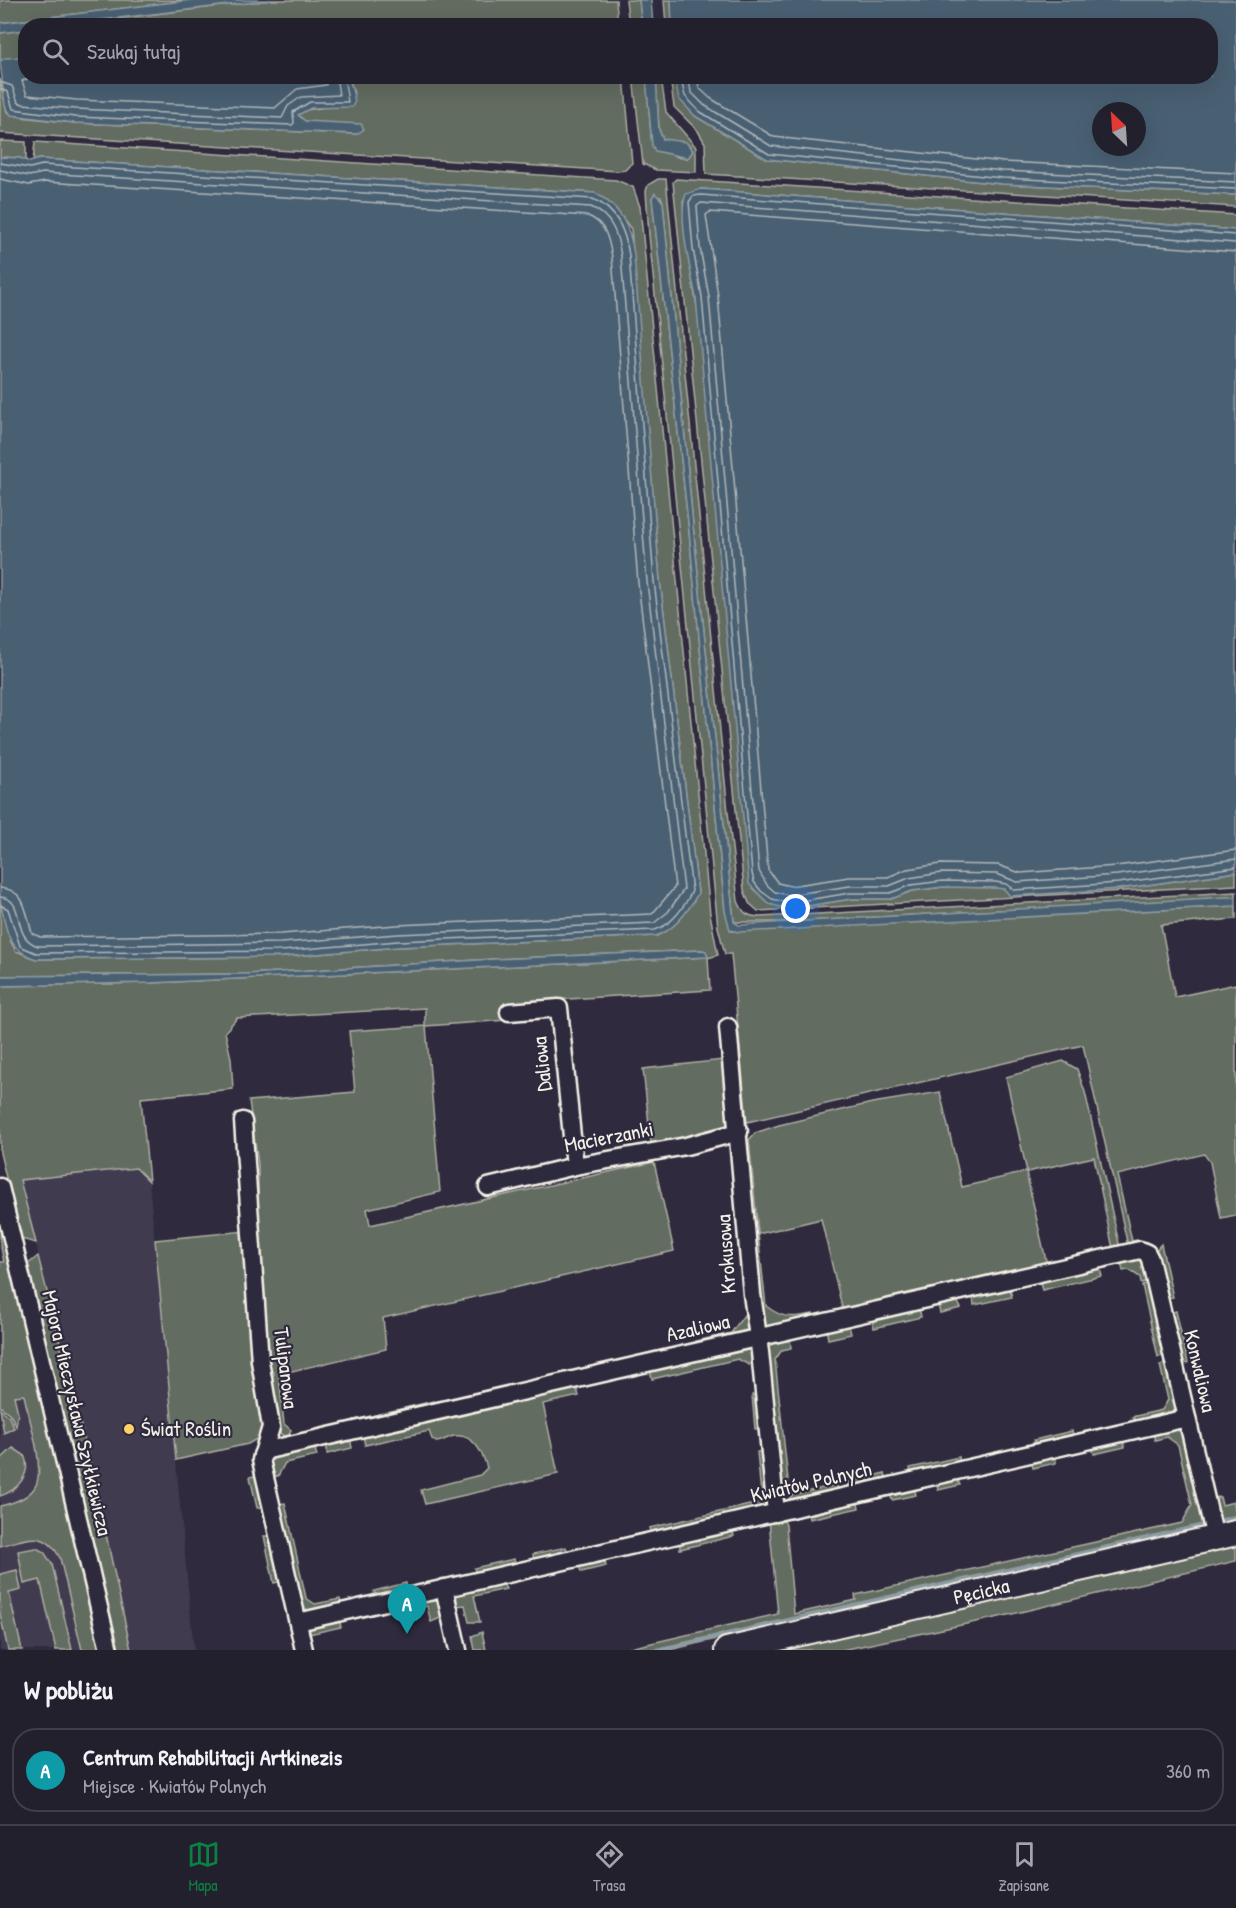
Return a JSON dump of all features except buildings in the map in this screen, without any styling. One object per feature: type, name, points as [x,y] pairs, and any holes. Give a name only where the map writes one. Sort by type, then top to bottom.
[{"type":"street","name":"Daliowa","points":[[509,1012],[559,1008],[575,1166]]},
{"type":"street","name":"Krokusowa","points":[[728,1027],[776,1512]]},
{"type":"street","name":"Tulipanowa","points":[[243,1121],[260,1361],[272,1427],[262,1455],[263,1468],[304,1650]]},
{"type":"street","name":"Macierzanki","points":[[488,1187],[575,1166],[686,1146],[739,1132]]},
{"type":"street","name":"Majora Mieczysława Szyłkiewicza","points":[[0,1187],[109,1650]]},
{"type":"street","name":"Azaliowa","points":[[262,1455],[268,1450],[1135,1251],[1145,1251]]},
{"type":"street","name":"Konwaliowa","points":[[1145,1251],[1150,1256],[1187,1419],[1225,1536]]},
{"type":"street","name":"Kwiatów Polnych","points":[[298,1622],[1187,1419]]},
{"type":"street","name":"Pęcicka","points":[[727,1650],[1225,1536]]},
{"type":"street","points":[[444,1588],[458,1650]]},
{"type":"shaded area","points":[[136,1168],[149,1181],[194,1650],[131,1650],[93,1474],[20,1180]]},
{"type":"shaded area","points":[[0,1262],[4,1262],[94,1650],[0,1650]]},
{"type":"green space","points":[[191,0],[42,18],[18,18],[18,21],[0,23],[0,1]]},
{"type":"green space","points":[[272,0],[616,0],[617,18],[124,18]]},
{"type":"green space","points":[[626,0],[639,0],[641,18],[628,18]]},
{"type":"green space","points":[[664,0],[671,0],[672,18],[665,18]]},
{"type":"green space","points":[[18,31],[18,58],[0,61],[0,33]]},
{"type":"green space","points":[[0,79],[7,112],[21,117],[75,123],[357,134],[305,121],[298,115],[305,110],[321,108],[354,93],[351,84],[625,84],[632,163],[625,170],[618,171],[0,133]]},
{"type":"green space","points":[[634,84],[647,84],[652,145],[680,158],[688,158],[693,151],[689,145],[663,139],[659,130],[656,84],[662,84],[666,112],[696,147],[696,172],[656,170],[643,164]]},
{"type":"green space","points":[[671,84],[676,84],[695,116],[767,159],[1002,184],[1236,195],[1236,207],[706,174],[705,143],[698,131],[674,107]]},
{"type":"green space","points":[[0,141],[26,142],[26,162],[20,158],[0,157]]},
{"type":"green space","points":[[35,142],[616,180],[633,187],[640,207],[710,914],[718,955],[708,958],[710,990],[506,1003],[507,1020],[426,1026],[440,1192],[367,1209],[370,1225],[654,1162],[674,1251],[383,1318],[386,1349],[279,1374],[284,1424],[291,1430],[288,1437],[281,1434],[273,1420],[271,1389],[274,1373],[264,1367],[258,1249],[258,1164],[249,1101],[355,1092],[349,1031],[425,1026],[425,1008],[237,1018],[225,1032],[231,1058],[233,1089],[141,1098],[149,1181],[136,1168],[20,1180],[36,1243],[21,1239],[0,1153],[0,986],[151,983],[708,957],[702,950],[494,959],[247,974],[0,976],[0,899],[11,942],[16,951],[36,959],[282,957],[398,947],[656,936],[670,929],[681,918],[698,893],[660,581],[631,229],[615,208],[595,193],[40,159],[33,162]]},
{"type":"green space","points":[[658,179],[666,179],[728,812],[738,901],[743,911],[748,915],[760,917],[1236,892],[1236,897],[789,922],[734,922],[661,197],[652,198],[689,531],[725,911],[732,931],[1236,906],[1236,919],[1161,925],[1175,997],[1236,984],[1236,1215],[1221,1218],[1210,1162],[1204,1154],[1117,1175],[1132,1241],[1137,1240],[1138,1244],[1128,1246],[1083,1045],[747,1122],[731,954],[725,954],[718,927],[649,235],[646,191],[648,185]]},
{"type":"green space","points":[[676,179],[1236,215],[1236,230],[701,189],[683,201],[687,250],[803,907],[851,899],[891,899],[912,891],[943,887],[1119,889],[1236,872],[1236,885],[758,911],[749,903],[744,890],[673,182]]},
{"type":"green space","points":[[723,1060],[730,1131],[693,1140],[651,1143],[643,1069]]},
{"type":"green space","points":[[1063,1061],[1077,1069],[1085,1092],[1120,1248],[1113,1249],[1094,1157],[1027,1172],[1006,1077]]},
{"type":"green space","points":[[940,1092],[962,1187],[1026,1172],[1047,1265],[843,1311],[821,1219],[758,1234],[766,1306],[788,1316],[813,1314],[813,1318],[769,1328],[761,1322],[753,1235],[758,1233],[749,1140],[755,1133],[779,1125],[872,1103]]},
{"type":"green space","points":[[0,1215],[102,1650],[82,1650],[60,1558],[48,1542],[34,1538],[0,1546],[0,1506],[25,1497],[33,1490],[38,1476],[38,1465],[35,1440],[24,1395],[14,1396],[18,1413],[16,1426],[10,1414],[0,1406],[0,1262],[4,1262],[0,1243]]},
{"type":"green space","points":[[246,1231],[267,1433],[248,1444],[176,1460],[155,1240]]},
{"type":"green space","points":[[1161,1244],[1173,1297],[1166,1298],[1155,1251]]},
{"type":"green space","points":[[38,1256],[93,1474],[131,1650],[116,1650],[27,1265]]},
{"type":"green space","points":[[1137,1258],[1142,1260],[1149,1281],[1141,1283],[1140,1277],[1129,1270],[1123,1271],[1121,1262]]},
{"type":"green space","points":[[1099,1267],[1102,1276],[1042,1290],[1039,1280]]},
{"type":"green space","points":[[1150,1283],[1166,1355],[1158,1357],[1142,1285]]},
{"type":"green space","points":[[1009,1286],[1012,1297],[974,1305],[973,1297]]},
{"type":"green space","points":[[956,1299],[961,1308],[940,1313],[938,1305]]},
{"type":"green space","points":[[919,1307],[921,1317],[874,1328],[872,1318]]},
{"type":"green space","points":[[747,1311],[749,1328],[744,1334],[697,1345],[696,1341],[731,1333]]},
{"type":"green space","points":[[1176,1311],[1188,1363],[1182,1364],[1170,1313]]},
{"type":"green space","points":[[849,1325],[851,1334],[828,1339],[826,1328]]},
{"type":"green space","points":[[790,1337],[791,1348],[782,1350],[775,1360],[789,1489],[784,1495],[781,1490],[767,1346],[772,1342]]},
{"type":"green space","points":[[747,1349],[754,1356],[749,1365],[738,1359],[652,1379],[650,1369]]},
{"type":"green space","points":[[1168,1363],[1176,1410],[1139,1423],[1132,1417],[1162,1410],[1168,1400],[1160,1365]]},
{"type":"green space","points":[[576,1386],[579,1396],[543,1404],[558,1474],[425,1504],[421,1490],[480,1475],[487,1468],[480,1450],[472,1441],[461,1436],[454,1436],[436,1442],[429,1431],[365,1445],[363,1435]]},
{"type":"green space","points":[[752,1395],[758,1395],[761,1428],[755,1429]]},
{"type":"green space","points":[[434,1401],[435,1405],[356,1423],[354,1420]]},
{"type":"green space","points":[[0,1409],[9,1417],[14,1428],[4,1433]]},
{"type":"green space","points":[[1175,1428],[1183,1434],[1205,1523],[1203,1527],[669,1650],[621,1650],[778,1614],[769,1520],[782,1517],[786,1525],[794,1614],[856,1600],[855,1595],[1182,1523],[1192,1505],[1178,1445],[1167,1437],[1155,1440],[1153,1433]]},
{"type":"green space","points":[[1072,1431],[1074,1437],[1037,1446],[1034,1440]]},
{"type":"green space","points":[[350,1438],[352,1448],[327,1454],[327,1443]]},
{"type":"green space","points":[[1123,1439],[1125,1447],[1094,1454],[1092,1447]]},
{"type":"green space","points":[[314,1446],[317,1456],[285,1463],[278,1476],[272,1477],[270,1463],[275,1456]]},
{"type":"green space","points":[[13,1448],[24,1455],[25,1475],[17,1486],[0,1496],[0,1460]]},
{"type":"green space","points":[[763,1451],[768,1493],[761,1494],[757,1452]]},
{"type":"green space","points":[[1056,1455],[1056,1463],[1033,1468],[1032,1461]]},
{"type":"green space","points":[[959,1457],[960,1463],[911,1475],[910,1468]]},
{"type":"green space","points":[[885,1473],[887,1480],[849,1489],[848,1482]]},
{"type":"green space","points":[[258,1475],[265,1507],[257,1508],[250,1477]]},
{"type":"green space","points":[[957,1478],[960,1485],[938,1490],[936,1482]]},
{"type":"green space","points":[[836,1485],[840,1491],[796,1500],[789,1499],[794,1492],[796,1494]]},
{"type":"green space","points":[[914,1487],[916,1495],[892,1500],[890,1493]]},
{"type":"green space","points":[[759,1496],[768,1496],[764,1507],[651,1534],[649,1528],[754,1504]]},
{"type":"green space","points":[[1220,1497],[1222,1505],[1234,1502],[1236,1520],[1222,1523],[1217,1518],[1212,1498]]},
{"type":"green space","points":[[857,1500],[859,1508],[809,1519],[808,1514]]},
{"type":"green space","points":[[285,1503],[306,1598],[315,1604],[340,1599],[342,1605],[311,1612],[302,1606],[278,1504]]},
{"type":"green space","points":[[732,1529],[734,1536],[680,1549],[680,1541]]},
{"type":"green space","points":[[264,1536],[272,1536],[282,1581],[274,1583]]},
{"type":"green space","points":[[1236,1541],[1236,1561],[995,1618],[842,1650],[759,1650]]},
{"type":"green space","points":[[566,1547],[568,1553],[534,1561],[533,1554]]},
{"type":"green space","points":[[36,1548],[44,1552],[52,1564],[72,1650],[56,1650],[40,1580],[24,1584],[18,1551]]},
{"type":"green space","points":[[604,1558],[606,1566],[581,1572],[579,1564]]},
{"type":"green space","points":[[514,1559],[516,1565],[476,1574],[474,1568]]},
{"type":"green space","points":[[17,1570],[21,1590],[9,1593],[22,1650],[8,1650],[0,1614],[0,1574]]},
{"type":"green space","points":[[502,1582],[506,1589],[474,1596],[480,1622],[469,1622],[465,1605],[456,1606],[457,1594]]},
{"type":"green space","points":[[406,1583],[407,1590],[375,1597],[374,1591]]},
{"type":"green space","points":[[431,1598],[439,1603],[443,1617],[431,1622],[427,1606],[418,1608],[416,1601]]},
{"type":"green space","points":[[339,1619],[341,1627],[309,1634],[312,1645],[308,1645],[308,1631],[314,1625]]},
{"type":"green space","points":[[482,1632],[486,1650],[475,1650],[472,1636]]},
{"type":"water","points":[[191,0],[272,0],[118,18],[42,18]]},
{"type":"water","points":[[639,0],[651,0],[652,18],[641,18]]},
{"type":"water","points":[[671,0],[1236,0],[1236,195],[1002,184],[767,159],[695,116],[679,99],[676,84],[1218,84],[1218,18],[672,18]]},
{"type":"water","points":[[18,21],[18,31],[0,33],[0,23]]},
{"type":"water","points":[[18,57],[18,84],[351,84],[355,101],[352,107],[311,108],[298,115],[305,121],[361,124],[364,129],[357,134],[75,123],[11,115],[5,106],[0,61],[5,58]]},
{"type":"water","points":[[647,84],[656,84],[659,130],[663,139],[686,142],[693,151],[688,158],[655,151],[652,145]]},
{"type":"water","points":[[0,157],[20,158],[30,162],[39,159],[595,193],[612,204],[627,226],[634,254],[660,581],[698,893],[676,924],[656,936],[398,947],[282,957],[36,959],[18,949],[6,928],[0,899]]},
{"type":"water","points":[[701,189],[1236,230],[1236,872],[1119,889],[1010,896],[1004,889],[943,887],[912,891],[891,899],[851,899],[788,909],[769,904],[749,884],[696,298],[688,260],[683,216],[686,194]]},
{"type":"water","points":[[655,193],[663,202],[693,525],[734,922],[739,925],[1227,897],[1236,897],[1236,906],[739,932],[730,930],[725,911],[689,531],[652,198]]},
{"type":"water","points":[[706,951],[708,957],[151,983],[0,986],[0,976],[247,974],[494,959]]},
{"type":"waterway","points":[[1223,1520],[1236,1517]]},
{"type":"waterway","points":[[658,1650],[1200,1526]]},
{"type":"place","name":"Świat Roślin","points":[[129,1429]]},
{"type":"place","name":"Centrum Rehabilitacji Artkinezis","points":[[407,1634]]}]
